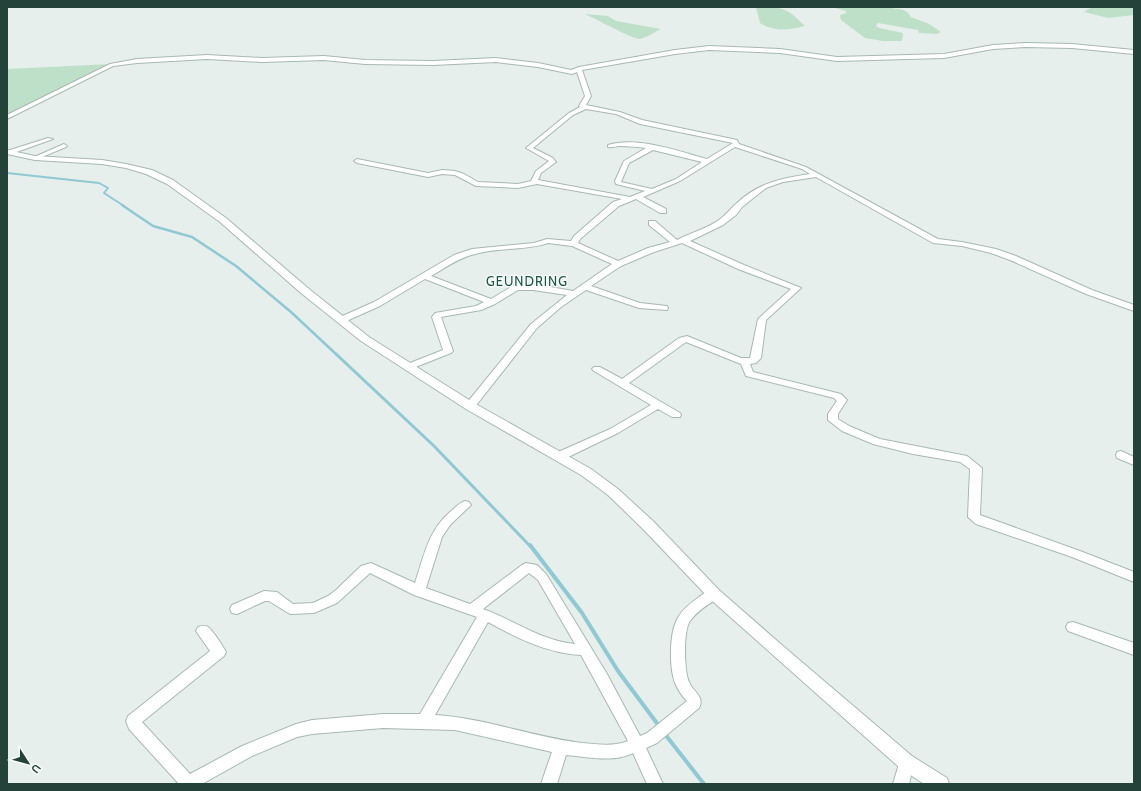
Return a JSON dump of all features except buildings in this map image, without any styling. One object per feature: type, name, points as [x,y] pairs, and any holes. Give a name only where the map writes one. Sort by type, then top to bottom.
[{"type":"street","points":[[7,117],[112,65],[137,61],[207,57],[262,60],[324,58],[365,62],[433,63],[496,60],[538,65],[572,72],[580,69],[675,52],[709,48],[780,51],[837,59],[944,56],[993,47],[1026,45],[1072,46],[1134,52]]},
{"type":"street","points":[[580,69],[588,96],[582,105],[585,107]]},
{"type":"street","points":[[536,182],[534,181],[538,172],[553,162],[551,159],[529,148],[571,114],[585,107],[618,113],[645,123],[735,141],[735,145]]},
{"type":"street","points":[[8,153],[48,137],[66,148],[36,158]]},
{"type":"street","points":[[610,146],[620,142],[709,162]]},
{"type":"street","points":[[574,244],[609,209],[678,180],[735,145]]},
{"type":"street","points":[[735,145],[793,163],[818,175],[936,241],[962,244],[1000,253],[1089,292],[1134,308]]},
{"type":"street","points":[[652,148],[626,162],[618,183],[653,191]]},
{"type":"street","points":[[8,153],[36,158],[102,162],[137,169],[161,177],[223,220],[341,320],[470,406],[560,456],[586,472],[613,492],[648,525],[714,594],[783,656],[906,762],[940,784]]},
{"type":"street","points":[[357,160],[428,175],[442,172],[455,173],[462,175],[476,184],[518,186],[536,182],[633,198],[663,211]]},
{"type":"street","points":[[470,406],[530,330],[558,305],[618,264],[651,250],[679,241],[720,223],[733,213],[739,205],[764,187],[782,180],[818,175]]},
{"type":"street","points":[[623,383],[682,340],[687,339],[745,362],[756,358],[762,319],[797,288],[741,267],[679,241],[652,223]]},
{"type":"street","points":[[341,320],[378,304],[426,277],[457,257],[475,251],[535,245],[547,241],[574,244],[618,264]]},
{"type":"street","points":[[426,277],[492,302]]},
{"type":"street","points":[[408,366],[448,351],[436,317],[438,315],[478,308],[492,302],[516,287],[533,286],[575,294]]},
{"type":"street","points":[[586,287],[639,305],[664,308]]},
{"type":"street","points":[[745,362],[749,374],[757,377],[837,396],[842,400],[833,414],[833,420],[840,427],[890,446],[963,459],[972,464],[976,468],[974,517],[980,521],[1076,554],[1134,577]]},
{"type":"street","points":[[597,369],[676,415]]},
{"type":"street","points":[[560,456],[614,431],[659,404]]},
{"type":"street","points":[[1121,455],[1134,461]]},
{"type":"street","points":[[419,592],[436,536],[446,522],[464,505]]},
{"type":"street","points":[[237,609],[268,595],[272,596],[290,609],[313,607],[324,604],[337,598],[365,569],[371,568],[419,592],[472,610],[482,619],[552,645],[587,655]]},
{"type":"street","points":[[472,610],[526,568],[533,568],[542,577],[638,744],[655,784]]},
{"type":"street","points":[[203,631],[219,652],[133,721],[187,784],[247,751],[304,729],[383,722],[424,721],[454,723],[561,747],[602,752],[622,751],[652,738],[692,705],[694,700],[681,679],[679,630],[685,617],[714,594]]},
{"type":"street","points":[[424,721],[482,619]]},
{"type":"street","points":[[1073,627],[1134,649]]},
{"type":"street","points":[[549,784],[561,747]]},
{"type":"street","points":[[901,784],[906,762]]},
{"type":"green space","points":[[756,7],[783,9],[793,15],[805,26],[782,29],[771,28],[760,23]]},
{"type":"green space","points":[[832,7],[894,8],[907,12],[911,17],[929,24],[941,32],[937,34],[919,33],[918,30],[878,23],[876,26],[879,28],[903,33],[902,41],[883,41],[865,38],[841,20],[840,15],[846,13],[846,11]]},
{"type":"green space","points":[[1092,7],[1134,7],[1134,15],[1108,18],[1084,12]]},
{"type":"green space","points":[[585,14],[608,16],[616,21],[661,29],[639,39]]},
{"type":"green space","points":[[111,64],[7,117],[7,69]]},
{"type":"waterway","points":[[7,173],[99,183],[108,188],[104,193],[124,206]]},
{"type":"waterway","points":[[122,205],[153,226],[192,237],[236,266],[291,312],[337,355]]},
{"type":"waterway","points":[[336,354],[434,446],[530,546]]},
{"type":"waterway","points":[[530,545],[582,613],[618,671],[659,726]]},
{"type":"waterway","points":[[664,733],[704,784]]},
{"type":"district","name":"GEUNDRING","points":[[527,281]]}]
